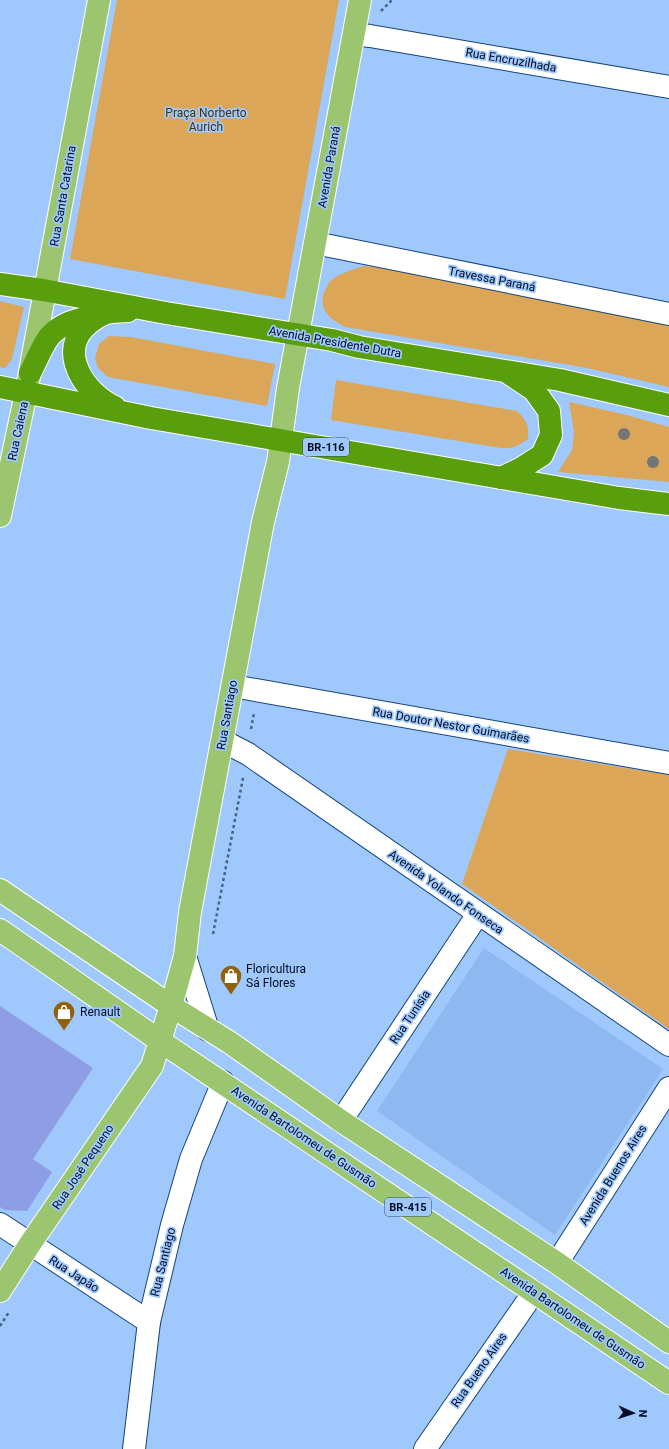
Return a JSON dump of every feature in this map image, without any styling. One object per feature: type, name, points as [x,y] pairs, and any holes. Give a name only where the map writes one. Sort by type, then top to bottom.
[{"type":"highway","name":"Avenida Presidente Dutra","points":[[0,284],[299,335],[359,347],[560,380],[669,405]]},
{"type":"highway","points":[[28,383],[49,337],[61,326],[80,319],[104,314],[134,311],[166,313]]},
{"type":"highway","points":[[104,314],[83,328],[77,339],[74,352],[80,375],[88,387],[109,404],[123,410],[151,418]]},
{"type":"highway","points":[[501,478],[520,469],[542,455],[551,435],[549,411],[534,390],[504,371]]},
{"type":"highway","name":"BR-116","points":[[0,387],[28,383],[151,418],[619,498],[669,504]]},
{"type":"main road","name":"Rua Santa Catarina","points":[[28,383],[99,0]]},
{"type":"main road","name":"Avenida Paraná","points":[[288,388],[360,0]]},
{"type":"main road","name":"Rua Caiena","points":[[0,516],[28,383]]},
{"type":"main road","name":"Rua Santiago","points":[[154,1036],[171,1006],[184,956],[190,912],[263,522],[278,462],[288,388]]},
{"type":"main road","points":[[0,890],[171,1006],[228,1042],[341,1121],[557,1263],[669,1342]]},
{"type":"main road","name":"Avenida Bartolomeu de Gusmão","points":[[0,930],[154,1036],[669,1383]]},
{"type":"main road","name":"Rua José Pequeno","points":[[0,1291],[30,1244],[152,1066],[154,1036]]},
{"type":"street","name":"Rua Encruzilhada","points":[[354,34],[669,87]]},
{"type":"street","name":"Travessa Paraná","points":[[315,243],[669,314]]},
{"type":"street","name":"Rua Doutor Nestor Guimarães","points":[[233,686],[669,763]]},
{"type":"street","name":"Avenida Yolando Fonseca","points":[[223,741],[248,754],[669,1045]]},
{"type":"street","name":"Rua Tunísia","points":[[341,1121],[478,914]]},
{"type":"street","points":[[184,956],[208,1030]]},
{"type":"street","name":"Rua Santiago","points":[[134,1449],[149,1322],[172,1225],[191,1159],[223,1082]]},
{"type":"street","name":"Avenida Buenos Aires","points":[[557,1263],[669,1088]]},
{"type":"street","name":"Rua Japão","points":[[0,1224],[149,1322]]},
{"type":"street","name":"Rua Bueno Aires","points":[[425,1449],[534,1292]]},
{"type":"shaded area","points":[[484,948],[663,1069],[555,1235],[377,1111]]},
{"type":"green space","name":"Praça Norberto Aurich","points":[[117,0],[339,0],[285,299],[70,259]]},
{"type":"green space","points":[[364,266],[384,268],[669,322],[669,387],[587,368],[345,327],[334,321],[326,313],[322,303],[325,290],[332,279],[346,272]]},
{"type":"green space","points":[[0,301],[24,307],[12,359],[5,368],[0,367]]},
{"type":"green space","points":[[109,336],[131,337],[275,364],[267,406],[108,377],[98,368],[95,358],[99,344]]},
{"type":"green space","points":[[336,380],[517,411],[527,424],[528,439],[521,444],[509,448],[501,448],[331,420]]},
{"type":"green space","points":[[569,402],[627,415],[669,427],[669,482],[558,472],[572,450],[574,432]]},
{"type":"green space","points":[[508,749],[669,775],[669,1029],[462,884]]},
{"type":"building","points":[[0,1006],[93,1068],[33,1159],[52,1172],[27,1211],[5,1210],[0,1207]]},
{"type":"place","name":"Floricultura Sá Flores","points":[[231,996]]},
{"type":"place","name":"Renault","points":[[64,1032]]}]
